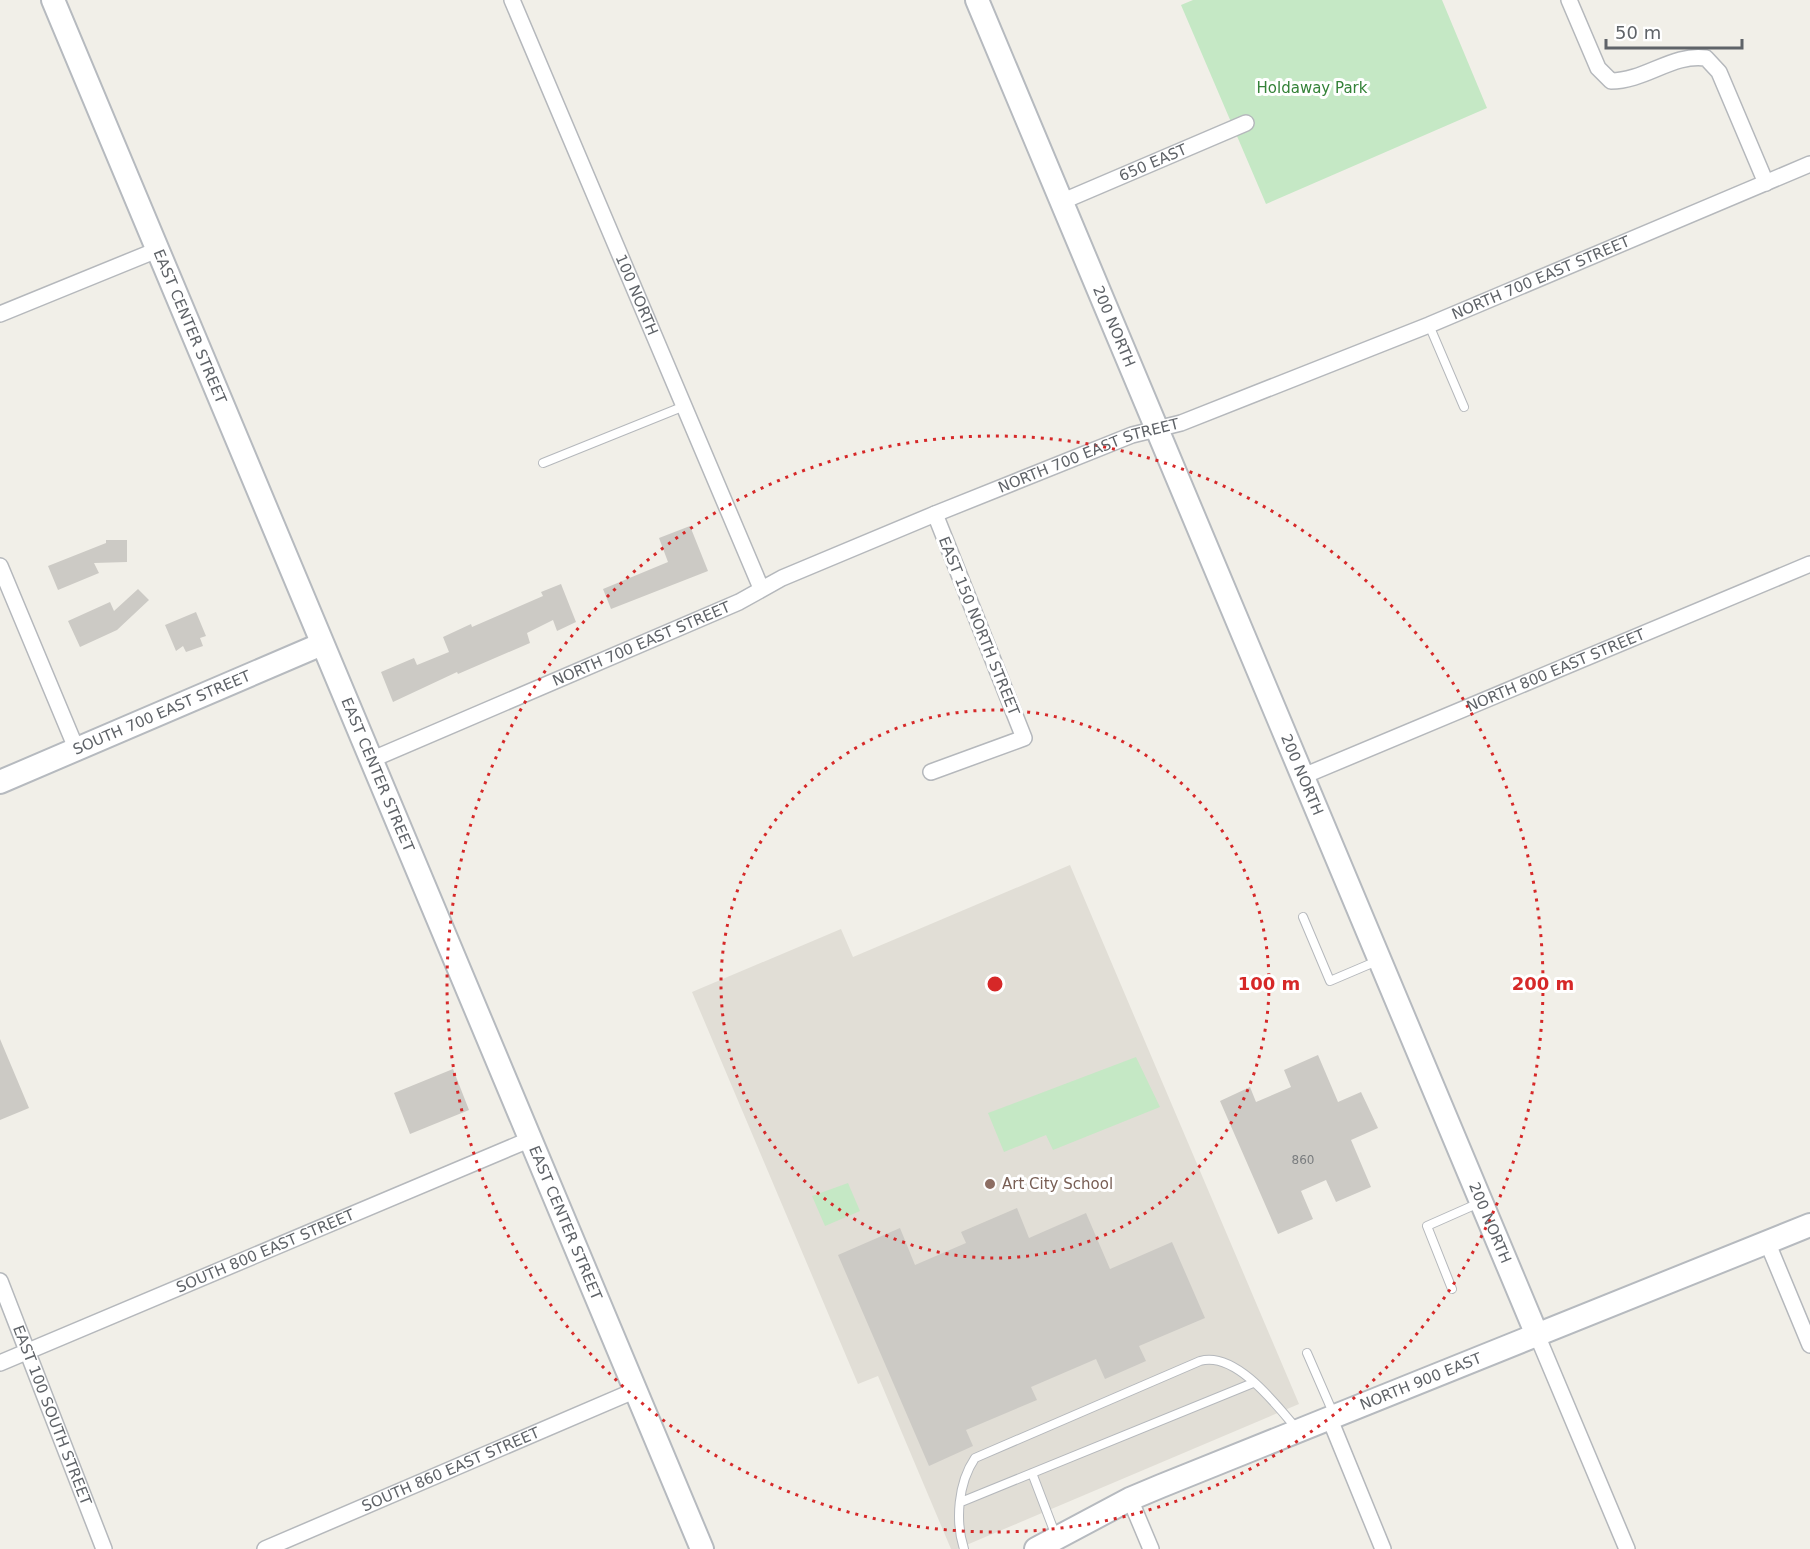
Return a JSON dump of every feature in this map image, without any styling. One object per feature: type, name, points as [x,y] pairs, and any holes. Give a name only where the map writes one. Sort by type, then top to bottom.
[{"type":"street","name":"EAST CENTER STREET","points":[[53,0],[322,645],[373,759],[702,1549]]},
{"type":"street","name":"100 NORTH","points":[[512,0],[760,588]]},
{"type":"street","name":"200 NORTH","points":[[977,0],[1301,777],[1627,1549]]},
{"type":"street","points":[[1569,0],[1598,68],[1611,81],[1628,81],[1692,56],[1706,58],[1719,72],[1766,183]]},
{"type":"street","name":"650 EAST","points":[[1061,202],[1246,123]]},
{"type":"street","name":"NORTH 700 EAST STREET","points":[[373,759],[739,602],[760,588],[934,514],[1132,435],[1181,423],[1429,325],[1810,164]]},
{"type":"street","points":[[0,314],[157,250]]},
{"type":"street","name":"EAST 150 NORTH STREET","points":[[931,772],[1024,738],[934,514]]},
{"type":"street","name":"NORTH 800 EAST STREET","points":[[1301,777],[1810,564]]},
{"type":"street","points":[[0,566],[76,748]]},
{"type":"street","name":"SOUTH 700 EAST STREET","points":[[0,782],[322,645]]},
{"type":"street","name":"SOUTH 800 EAST STREET","points":[[0,1363],[531,1139]]},
{"type":"street","name":"NORTH 900 EAST","points":[[1036,1549],[1057,1540],[1130,1499],[1297,1429],[1768,1244],[1810,1225]]},
{"type":"street","points":[[1768,1244],[1810,1345]]},
{"type":"street","name":"EAST 100 SOUTH STREET","points":[[0,1281],[104,1549]]},
{"type":"street","name":"SOUTH 860 EAST STREET","points":[[265,1549],[636,1390]]},
{"type":"street","points":[[1332,1416],[1383,1549]]},
{"type":"street","points":[[1130,1499],[1151,1549]]},
{"type":"lane","points":[[1429,325],[1464,407]]},
{"type":"lane","points":[[543,463],[682,407]]},
{"type":"lane","points":[[1303,917],[1330,981],[1378,960]]},
{"type":"lane","points":[[1452,1289],[1427,1226],[1481,1202]]},
{"type":"lane","points":[[1307,1353],[1332,1416]]},
{"type":"lane","points":[[964,1549],[957,1526],[966,1474],[975,1458],[1200,1360],[1218,1359],[1229,1363],[1253,1383],[1297,1429]]},
{"type":"lane","points":[[962,1502],[1253,1383]]},
{"type":"lane","points":[[1032,1473],[1057,1540]]},
{"type":"shaded area","name":"Art City School","points":[[1070,865],[1299,1404],[957,1549],[951,1549],[878,1376],[858,1384],[692,992],[841,929],[853,957]]},
{"type":"green space","name":"Holdaway Park","points":[[1193,0],[1442,0],[1487,108],[1266,204],[1181,5]]},
{"type":"green space","points":[[1136,1057],[1160,1107],[1053,1150],[1046,1135],[1004,1152],[988,1113]]},
{"type":"green space","points":[[848,1183],[860,1211],[825,1226],[812,1196]]},
{"type":"building","points":[[690,526],[708,571],[611,609],[603,589],[668,562],[659,538]]},
{"type":"building","points":[[106,540],[127,540],[127,562],[94,563],[99,573],[58,590],[48,566],[106,543]]},
{"type":"building","points":[[561,584],[576,622],[557,631],[553,620],[527,633],[530,643],[458,674],[457,672],[393,702],[381,672],[414,658],[417,665],[449,652],[443,637],[543,596],[541,592]]},
{"type":"building","points":[[138,589],[149,600],[117,630],[80,647],[68,621],[110,602],[114,611]]},
{"type":"building","points":[[196,612],[206,636],[200,638],[203,646],[186,652],[183,646],[176,651],[165,625]]},
{"type":"building","points":[[0,1039],[29,1108],[0,1120]]},
{"type":"building","points":[[1318,1055],[1338,1102],[1361,1092],[1378,1128],[1351,1140],[1371,1187],[1336,1202],[1326,1180],[1301,1191],[1313,1219],[1278,1234],[1220,1101],[1250,1087],[1256,1102],[1291,1087],[1284,1070]]},
{"type":"building","points":[[453,1069],[469,1110],[410,1134],[394,1093]]},
{"type":"building","points":[[1017,1208],[1029,1238],[1086,1213],[1110,1269],[1172,1242],[1205,1318],[1139,1346],[1146,1361],[1105,1379],[1096,1359],[1031,1387],[1037,1400],[966,1430],[973,1446],[929,1466],[838,1255],[900,1228],[915,1265],[966,1243],[961,1232]]},
{"type":"place","name":"Art City School","points":[[990,1184]]}]
